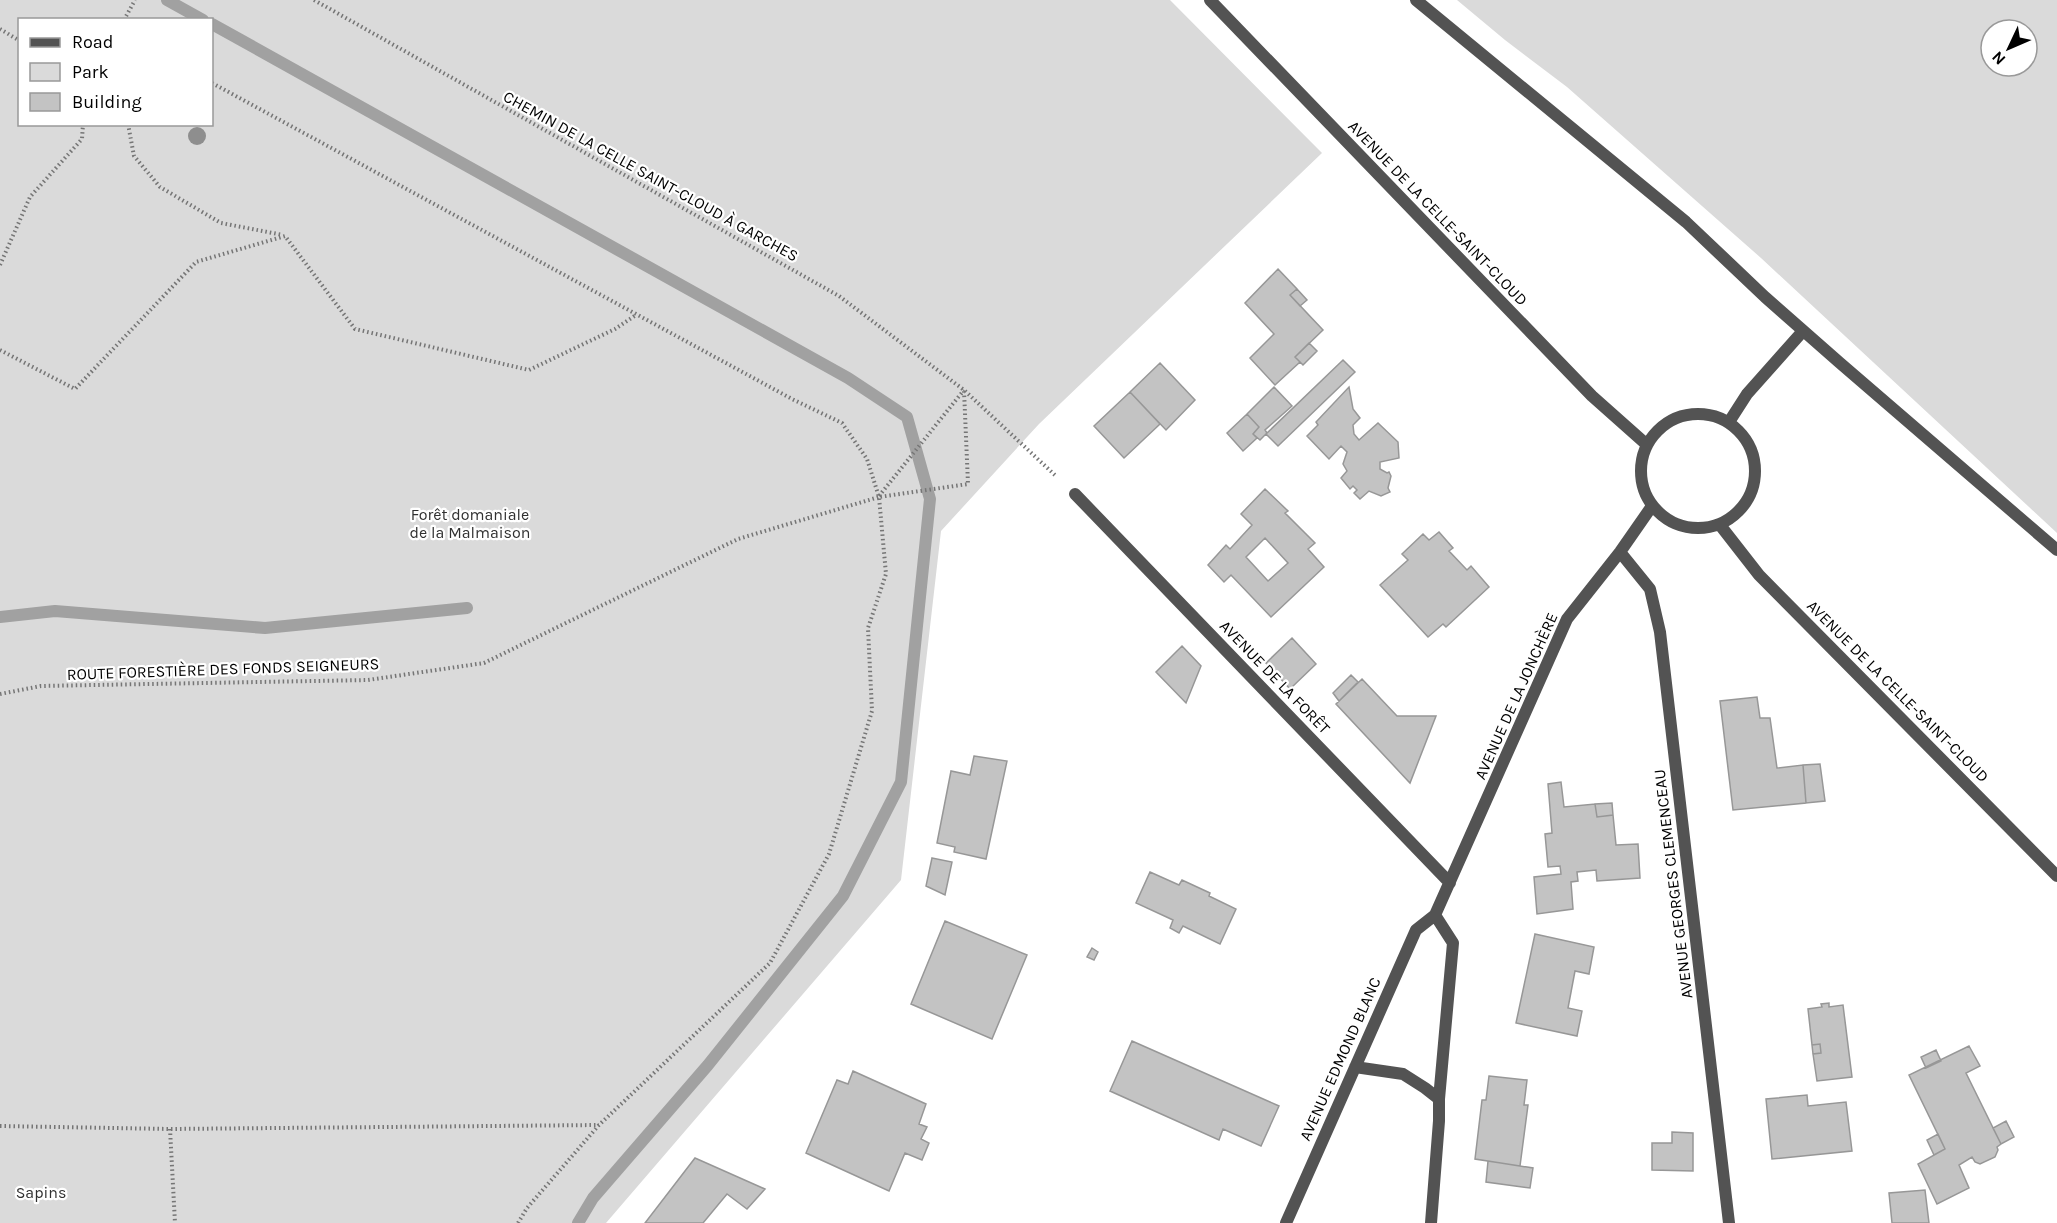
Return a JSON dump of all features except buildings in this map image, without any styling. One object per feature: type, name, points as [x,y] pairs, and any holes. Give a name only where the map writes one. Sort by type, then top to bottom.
[{"type":"street","name":"AVENUE DE LA CELLE-SAINT-CLOUD","points":[[1210,0],[1592,396],[1646,444]]},
{"type":"street","points":[[1416,0],[1686,222],[1803,330],[2057,550]]},
{"type":"street","points":[[1729,422],[1747,394],[1803,330]]},
{"type":"street","points":[[1707,413],[1729,422],[1747,439],[1756,463],[1754,488],[1741,510],[1720,525],[1696,529],[1671,523],[1652,506],[1642,487],[1641,465],[1646,444],[1661,426],[1683,415],[1707,413]]},
{"type":"street","name":"AVENUE DE LA FORÊT","points":[[1075,494],[1450,883]]},
{"type":"street","name":"AVENUE DE LA JONCHÈRE","points":[[1435,915],[1567,619],[1620,552],[1652,506]]},
{"type":"street","name":"AVENUE DE LA CELLE-SAINT-CLOUD","points":[[1720,525],[1759,575],[2057,876]]},
{"type":"street","name":"AVENUE GEORGES CLEMENCEAU","points":[[1620,552],[1650,589],[1660,632],[1729,1223]]},
{"type":"street","points":[[1431,1223],[1453,943],[1435,915]]},
{"type":"street","name":"AVENUE EDMOND BLANC","points":[[1286,1223],[1416,930],[1435,915]]},
{"type":"street","points":[[1355,1067],[1403,1074],[1439,1099]]},
{"type":"path","points":[[125,18],[135,0]]},
{"type":"path","name":"CHEMIN DE LA CELLE SAINT-CLOUD À GARCHES","points":[[314,0],[839,296],[964,390],[1075,494]]},
{"type":"path","points":[[0,30],[18,40]]},
{"type":"path","points":[[213,84],[636,315],[792,399],[842,423],[867,459],[879,497],[886,574],[868,628],[872,711],[829,854],[770,963],[599,1125],[527,1208],[518,1223]]},
{"type":"path","points":[[0,265],[30,197],[82,139],[83,126]]},
{"type":"path","points":[[128,126],[134,156],[160,187],[221,223],[285,236],[355,329],[529,370],[615,329],[636,315]]},
{"type":"path","points":[[0,350],[75,389],[196,262],[285,236]]},
{"type":"path","points":[[879,497],[964,390]]},
{"type":"path","name":"ROUTE FORESTIÈRE DES FONDS SEIGNEURS","points":[[0,694],[40,686],[368,680],[484,663],[738,539],[879,497],[968,484],[964,390]]},
{"type":"path","points":[[0,1126],[170,1129],[599,1125]]},
{"type":"path","points":[[170,1129],[175,1223]]},
{"type":"green space","name":"Forêt domaniale de la Malmaison","points":[[0,0],[1170,0],[1322,153],[1039,424],[941,531],[901,880],[606,1223],[0,1223]]},
{"type":"green space","points":[[1457,0],[2057,0],[2057,533],[1761,258],[1567,87]]},
{"type":"waterway","points":[[167,0],[199,18]]},
{"type":"waterway","points":[[213,25],[848,378],[907,417],[930,499],[901,782],[843,896],[708,1065],[593,1198],[578,1223]]},
{"type":"waterway","points":[[0,617],[55,611],[265,628],[467,608]]},
{"type":"park label","name":"Sapins","points":[[41,1192]]}]
